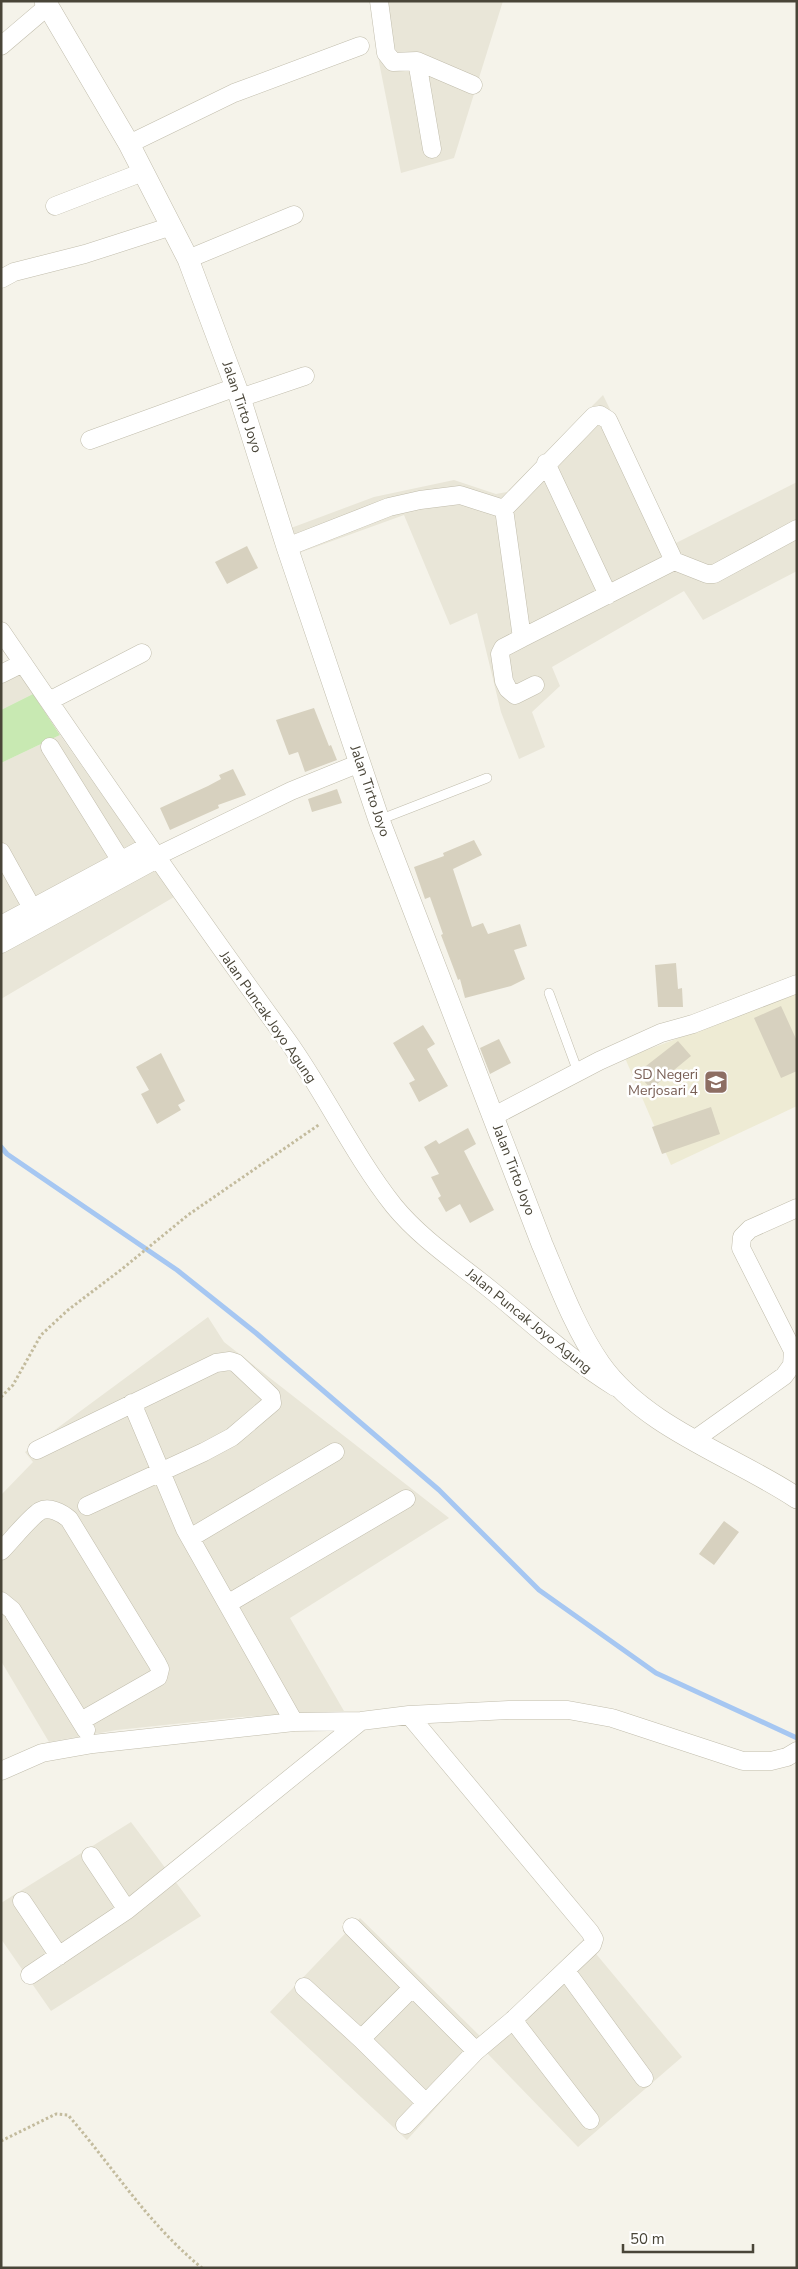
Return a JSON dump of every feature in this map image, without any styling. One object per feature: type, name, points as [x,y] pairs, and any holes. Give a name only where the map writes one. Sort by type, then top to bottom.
[{"type":"street","points":[[379,1],[386,53],[389,59],[393,62],[417,61],[473,85]]},
{"type":"street","points":[[1,46],[47,4]]},
{"type":"street","name":"Jalan Tirto Joyo","points":[[47,4],[129,144],[188,259],[238,393],[286,547],[379,820],[542,1244],[566,1299],[601,1365],[628,1395],[668,1425],[797,1498]]},
{"type":"street","points":[[129,144],[234,93],[360,46]]},
{"type":"street","points":[[417,61],[432,149]]},
{"type":"street","points":[[55,206],[144,172]]},
{"type":"street","points":[[188,259],[294,215]]},
{"type":"street","points":[[1,279],[14,272],[85,254],[172,226]]},
{"type":"street","points":[[90,440],[238,393],[305,376]]},
{"type":"street","points":[[504,509],[546,463],[594,416],[604,416],[608,420],[674,561],[707,574],[714,574],[797,528]]},
{"type":"street","points":[[546,463],[608,595]]},
{"type":"street","points":[[286,547],[390,507],[420,500],[460,495],[504,509]]},
{"type":"street","points":[[504,509],[522,638]]},
{"type":"street","points":[[535,685],[515,695],[508,689],[504,681],[500,654],[503,648],[674,561]]},
{"type":"street","name":"Jalan Puncak Joyo Agung","points":[[1,631],[154,854],[301,1060],[333,1115],[372,1175],[395,1206],[412,1225],[563,1352],[628,1395]]},
{"type":"street","points":[[49,701],[142,653]]},
{"type":"street","points":[[1,674],[23,663]]},
{"type":"street","points":[[50,747],[121,861]]},
{"type":"street","points":[[1,925],[37,916],[154,854],[291,790],[360,764]]},
{"type":"street","points":[[1,852],[37,916]]},
{"type":"street","points":[[1,944],[37,916],[121,861],[154,854]]},
{"type":"street","points":[[494,1116],[578,1072],[661,1033],[693,1024],[797,984]]},
{"type":"street","points":[[694,1440],[784,1376],[792,1365],[793,1351],[742,1248],[742,1238],[750,1229],[797,1208]]},
{"type":"street","points":[[38,1450],[132,1403],[216,1363],[224,1361],[236,1363],[271,1396],[272,1403],[232,1436],[161,1472],[87,1506]]},
{"type":"street","points":[[132,1403],[190,1538],[229,1603],[294,1722]]},
{"type":"street","points":[[190,1538],[335,1452]]},
{"type":"street","points":[[229,1603],[406,1499]]},
{"type":"street","points":[[1,1551],[40,1511],[51,1510],[61,1512],[69,1518],[160,1669],[158,1677],[81,1720]]},
{"type":"street","points":[[1,1601],[12,1610],[81,1720],[93,1744]]},
{"type":"street","points":[[1,1771],[42,1753],[93,1744],[294,1722],[362,1721],[409,1715],[509,1710],[568,1710],[612,1718],[743,1762],[771,1761],[787,1757],[797,1751]]},
{"type":"street","points":[[405,2125],[476,2051],[566,1971],[592,1945],[594,1939],[409,1715]]},
{"type":"street","points":[[30,1976],[127,1910],[362,1721]]},
{"type":"street","points":[[91,1856],[127,1910]]},
{"type":"street","points":[[22,1901],[59,1956]]},
{"type":"street","points":[[352,1927],[476,2051]]},
{"type":"street","points":[[566,1971],[644,2078]]},
{"type":"street","points":[[304,1987],[361,2039],[426,2103]]},
{"type":"street","points":[[361,2039],[412,1988]]},
{"type":"street","points":[[513,2020],[590,2120]]},
{"type":"lane","points":[[379,820],[487,778]]},
{"type":"lane","points":[[549,994],[578,1072]]},
{"type":"path","points":[[1,1397],[13,1385],[41,1335],[68,1310],[134,1260],[188,1215],[333,1115]]},
{"type":"path","points":[[1,2141],[56,2114],[68,2115],[138,2204],[177,2247],[202,2268]]},
{"type":"shaded area","points":[[371,1],[503,1],[454,158],[401,173],[379,62]]},
{"type":"shaded area","points":[[603,395],[676,543],[797,482],[797,571],[703,620],[684,591],[552,667],[560,686],[532,712],[545,747],[519,759],[501,712],[477,613],[450,625],[404,515],[299,553],[291,528],[374,497],[454,480],[496,494],[507,492]]},
{"type":"shaded area","points":[[12,661],[33,694],[1,710],[1,666]]},
{"type":"shaded area","points":[[60,735],[174,897],[1,999],[1,763]]},
{"type":"shaded area","name":"SD Negeri Merjosari 4","points":[[797,994],[797,1106],[671,1165],[625,1058]]},
{"type":"shaded area","points":[[208,1317],[224,1342],[449,1518],[290,1618],[344,1711],[241,1717],[117,1730],[49,1742],[1,1661],[1,1495],[33,1462],[25,1452]]},
{"type":"shaded area","points":[[131,1822],[201,1916],[51,2011],[1,1939],[1,1903]]},
{"type":"shaded area","points":[[360,1918],[483,2039],[587,1943],[682,2057],[578,2147],[486,2052],[407,2140],[270,2012]]},
{"type":"green space","points":[[33,694],[60,735],[1,763],[1,710]]},
{"type":"building","points":[[247,546],[258,568],[227,584],[215,562]]},
{"type":"building","points":[[314,708],[329,746],[331,745],[337,760],[305,772],[298,752],[289,755],[276,720]]},
{"type":"building","points":[[233,769],[246,795],[218,805],[219,808],[170,830],[160,808],[208,786],[221,779],[219,775]]},
{"type":"building","points":[[337,789],[342,803],[312,812],[308,799]]},
{"type":"building","points":[[474,840],[482,855],[453,869],[472,927],[483,923],[488,934],[520,924],[527,946],[514,950],[525,979],[511,986],[465,998],[460,979],[458,980],[441,935],[443,934],[430,897],[425,899],[414,867],[444,856],[443,853]]},
{"type":"building","points":[[676,963],[678,989],[682,988],[683,1007],[658,1007],[655,965]]},
{"type":"building","points":[[781,1006],[797,1041],[797,1071],[781,1078],[754,1018]]},
{"type":"building","points":[[423,1025],[435,1044],[427,1049],[448,1086],[419,1102],[409,1083],[415,1080],[393,1043]]},
{"type":"building","points":[[499,1039],[511,1063],[490,1074],[480,1048]]},
{"type":"building","points":[[678,1041],[691,1056],[651,1089],[637,1073]]},
{"type":"building","points":[[161,1053],[185,1101],[178,1105],[181,1110],[157,1124],[141,1094],[149,1090],[136,1067]]},
{"type":"building","points":[[711,1107],[720,1134],[662,1154],[652,1127]]},
{"type":"building","points":[[468,1128],[476,1144],[464,1151],[494,1210],[470,1223],[460,1204],[446,1212],[438,1198],[441,1196],[431,1177],[439,1174],[424,1147],[436,1140],[439,1144]]},
{"type":"building","points":[[724,1521],[739,1532],[714,1565],[699,1554]]},
{"type":"waterway","points":[[1,1147],[7,1154],[177,1270],[256,1333],[439,1490],[539,1590],[656,1673],[797,1738]]},
{"type":"place","name":"SD Negeri Merjosari 4","points":[[716,1082]]}]
